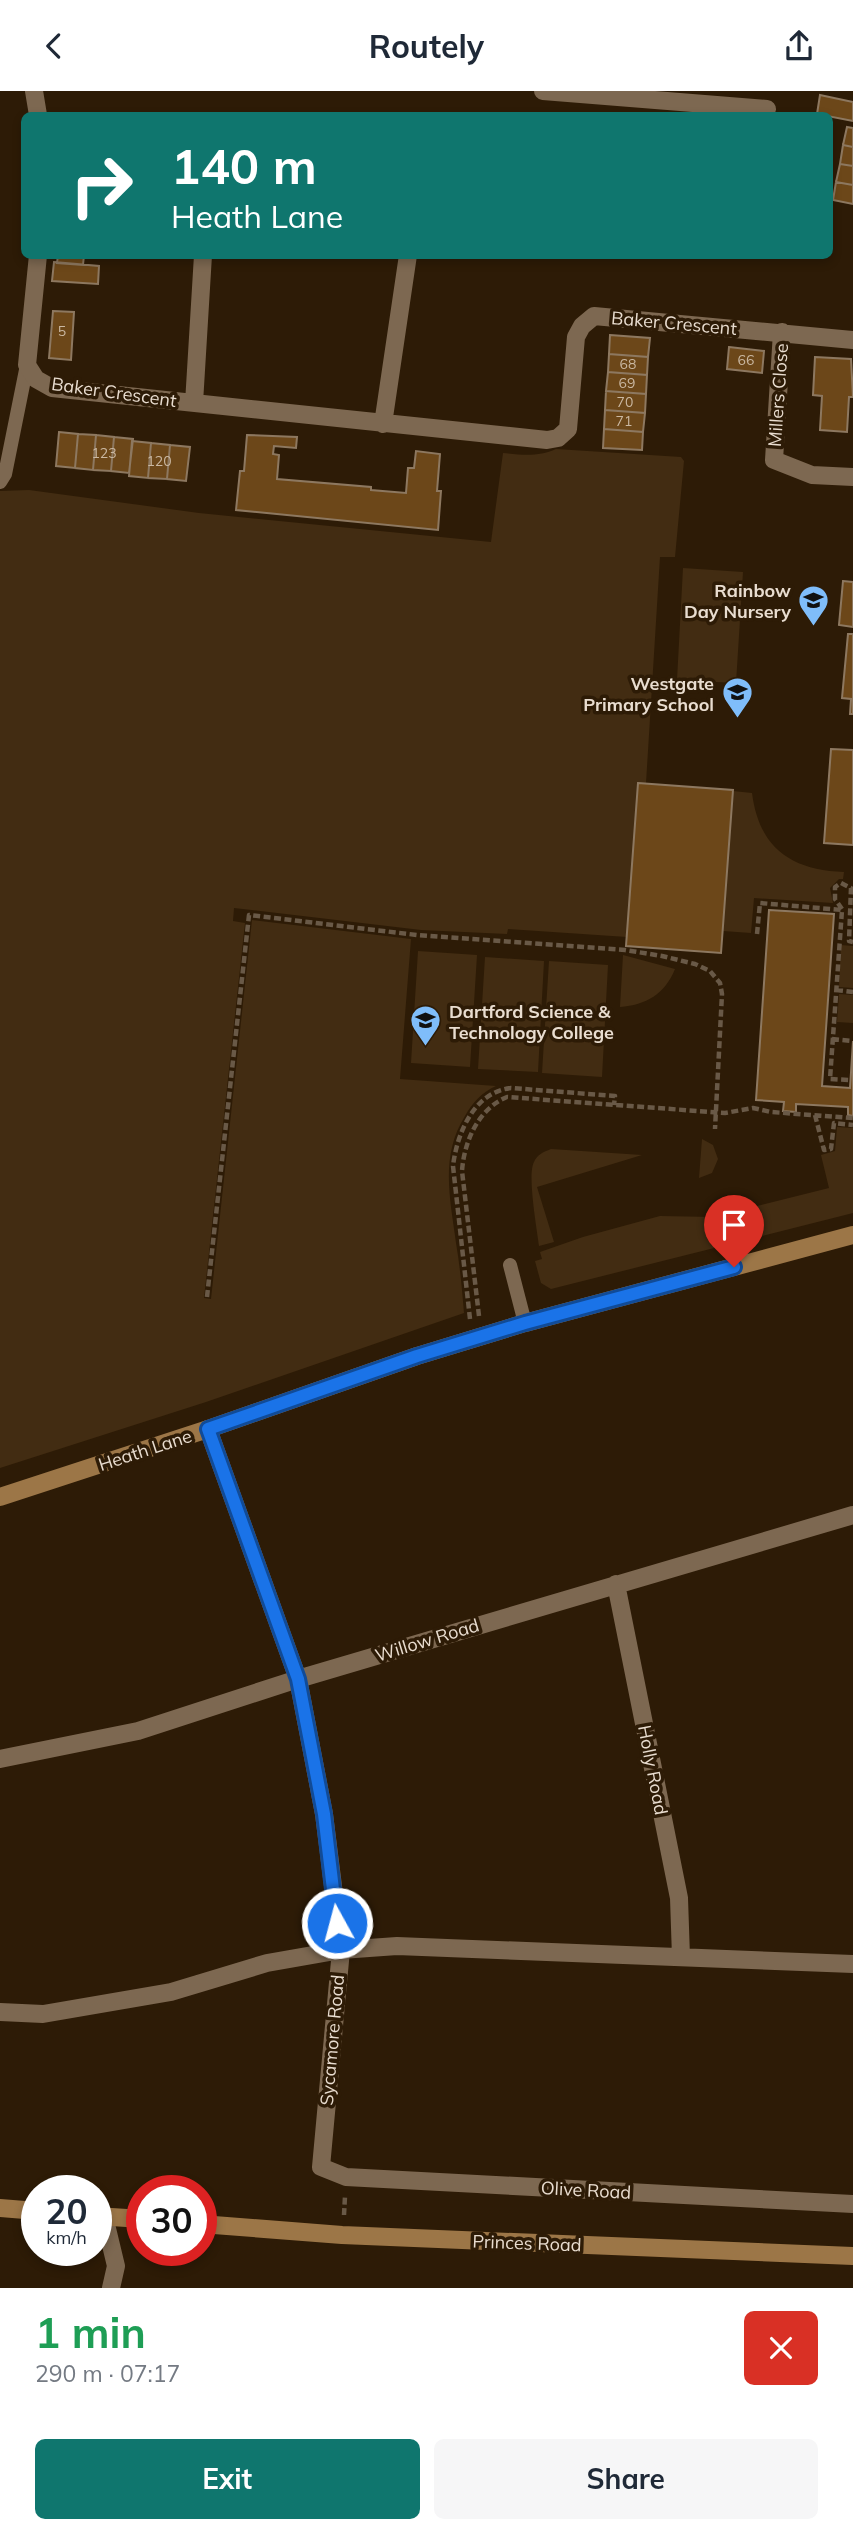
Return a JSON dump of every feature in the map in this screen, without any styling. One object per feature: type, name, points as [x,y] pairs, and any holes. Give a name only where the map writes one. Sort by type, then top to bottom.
[{"type":"street","points":[[34,91],[38,112]]},
{"type":"street","points":[[543,91],[767,109]]},
{"type":"street","points":[[27,365],[38,259]]},
{"type":"street","name":"Baker Crescent","points":[[194,403],[203,259]]},
{"type":"street","points":[[383,424],[407,259]]},
{"type":"street","name":"Baker Crescent","points":[[27,365],[36,379],[52,388],[547,440],[558,438],[568,429],[576,337],[582,326],[594,316],[853,340]]},
{"type":"street","name":"Millers Close","points":[[782,332],[774,460],[812,475],[853,477]]},
{"type":"street","name":"Heath Lane","points":[[0,1497],[208,1429],[417,1356],[525,1323],[853,1235]]},
{"type":"street","name":"Sycamore Road","points":[[208,1429],[298,1679],[324,1814],[341,1950],[321,2167]]},
{"type":"street","name":"Willow Road","points":[[0,1759],[138,1731],[298,1679],[853,1515]]},
{"type":"street","name":"Holly Road","points":[[616,1584],[679,1898],[681,1957]]},
{"type":"street","points":[[0,2013],[43,2014],[172,1992],[267,1963],[341,1950],[397,1946],[853,1964]]},
{"type":"street","name":"Olive Road","points":[[321,2167],[346,2177],[853,2204]]},
{"type":"street","points":[[0,2208],[21,2210]]},
{"type":"street","name":"Princes Road","points":[[217,2225],[342,2235],[853,2256]]},
{"type":"street","points":[[111,2288],[117,2266],[112,2251]]},
{"type":"lane","points":[[0,482],[5,474],[27,365]]},
{"type":"lane","points":[[510,1265],[525,1323]]},
{"type":"path","points":[[850,1080],[830,1079],[842,910],[834,893],[835,887],[841,883],[851,888],[849,941],[853,942]]},
{"type":"path","points":[[757,934],[760,903],[842,910]]},
{"type":"path","points":[[207,1297],[249,915],[417,935],[625,950],[695,964],[710,971],[720,983],[722,994],[715,1129]]},
{"type":"path","points":[[836,990],[853,992]]},
{"type":"path","points":[[832,1039],[853,1041]]},
{"type":"path","points":[[477,1339],[453,1166],[455,1151],[468,1119],[491,1094],[500,1089],[615,1095],[614,1105]]},
{"type":"path","points":[[477,1339],[463,1157],[471,1133],[487,1110],[498,1101],[507,1097],[715,1113],[752,1108],[771,1112],[853,1118]]},
{"type":"path","points":[[815,1115],[824,1150],[831,1149],[834,1123],[853,1125]]},
{"type":"path","points":[[342,2235],[346,2177]]},
{"type":"shaded area","name":"Dartford Science & Technology College","points":[[556,449],[681,457],[684,461],[675,557],[660,557],[646,783],[638,783],[627,937],[508,929],[507,934],[421,930],[234,908],[233,921],[245,923],[204,1298],[211,1299],[252,920],[411,939],[400,1079],[496,1086],[474,1102],[457,1131],[452,1146],[450,1194],[464,1313],[206,1402],[0,1468],[0,491],[29,490],[199,513],[491,542],[503,453],[524,455]]},
{"type":"shaded area","points":[[683,568],[743,572],[736,683],[677,680]]},
{"type":"shaded area","points":[[733,791],[752,793],[756,812],[770,842],[793,861],[808,867],[844,872],[843,879],[839,879],[830,888],[833,903],[754,898],[751,933],[723,931]]},
{"type":"shaded area","points":[[841,945],[853,946],[853,988],[839,987]]},
{"type":"shaded area","points":[[418,951],[477,955],[470,1067],[411,1063]]},
{"type":"shaded area","points":[[623,955],[675,969],[666,985],[654,997],[638,1004],[620,1007]]},
{"type":"shaded area","points":[[485,957],[544,961],[538,1072],[478,1069]]},
{"type":"shaded area","points":[[549,961],[608,965],[602,1077],[542,1073]]},
{"type":"shaded area","points":[[839,994],[853,995],[853,1023],[837,1022]]},
{"type":"shaded area","points":[[837,1127],[853,1128],[853,1213],[551,1289],[541,1283],[535,1261],[542,1259],[540,1252],[583,1237],[660,1216],[713,1217],[829,1188],[821,1155],[835,1151]]},
{"type":"shaded area","points":[[702,1139],[713,1145],[718,1159],[712,1173],[699,1178]]},
{"type":"shaded area","points":[[551,1149],[642,1155],[537,1187],[554,1242],[539,1246],[532,1169],[537,1157]]},
{"type":"building","points":[[820,95],[853,102],[853,121],[833,117],[833,112],[817,112]]},
{"type":"building","points":[[847,127],[853,128],[853,147],[843,145]]},
{"type":"building","points":[[843,145],[853,147],[853,166],[840,164]]},
{"type":"building","points":[[840,164],[853,166],[853,185],[836,182]]},
{"type":"building","points":[[836,182],[853,185],[853,204],[833,200]]},
{"type":"building","points":[[58,259],[84,259],[83,265],[57,263]]},
{"type":"building","points":[[54,262],[99,266],[98,284],[52,281]]},
{"type":"building","points":[[53,311],[74,312],[71,360],[49,358]]},
{"type":"building","points":[[610,335],[650,338],[648,357],[609,354]]},
{"type":"building","points":[[729,347],[764,351],[762,373],[727,369]]},
{"type":"building","points":[[609,354],[648,357],[647,375],[608,372]]},
{"type":"building","points":[[815,357],[851,359],[853,397],[849,397],[847,432],[820,430],[822,396],[813,395]]},
{"type":"building","points":[[608,372],[647,375],[646,394],[606,391]]},
{"type":"building","points":[[606,391],[646,394],[645,413],[605,410]]},
{"type":"building","points":[[605,410],[645,413],[643,432],[604,429]]},
{"type":"building","points":[[604,429],[643,432],[642,450],[603,448]]},
{"type":"building","points":[[59,432],[78,434],[75,468],[56,466]]},
{"type":"building","points":[[78,434],[96,435],[93,470],[75,468]]},
{"type":"building","points":[[96,435],[114,437],[111,471],[93,470]]},
{"type":"building","points":[[247,435],[297,437],[296,448],[274,446],[273,454],[279,455],[277,479],[371,487],[371,490],[406,493],[408,468],[414,468],[416,451],[440,454],[438,530],[236,510],[240,471],[244,471]]},
{"type":"building","points":[[114,437],[133,439],[129,473],[111,471]]},
{"type":"building","points":[[132,441],[151,443],[148,478],[129,476]]},
{"type":"building","points":[[151,443],[170,445],[167,479],[148,478]]},
{"type":"building","points":[[170,445],[190,447],[186,481],[167,479]]},
{"type":"building","points":[[843,581],[853,582],[853,627],[839,625]]},
{"type":"building","points":[[848,634],[853,634],[853,714],[850,714],[851,699],[842,698]]},
{"type":"building","points":[[831,749],[853,750],[853,845],[824,843]]},
{"type":"building","points":[[638,783],[733,790],[721,953],[626,946]]},
{"type":"building","points":[[769,910],[834,914],[822,1086],[850,1088],[853,1041],[853,1116],[848,1115],[848,1107],[796,1104],[796,1112],[783,1111],[784,1102],[756,1100]]},
{"type":"place","name":"Rainbow Day Nursery","points":[[814,627]]},
{"type":"place","name":"Westgate Primary School","points":[[737,720]]},
{"type":"place","name":"Dartford Science & Technology College","points":[[426,1048]]},
{"type":"route","points":[[337,1923],[324,1814],[298,1679],[208,1429],[417,1356],[525,1323],[734,1267]]}]
